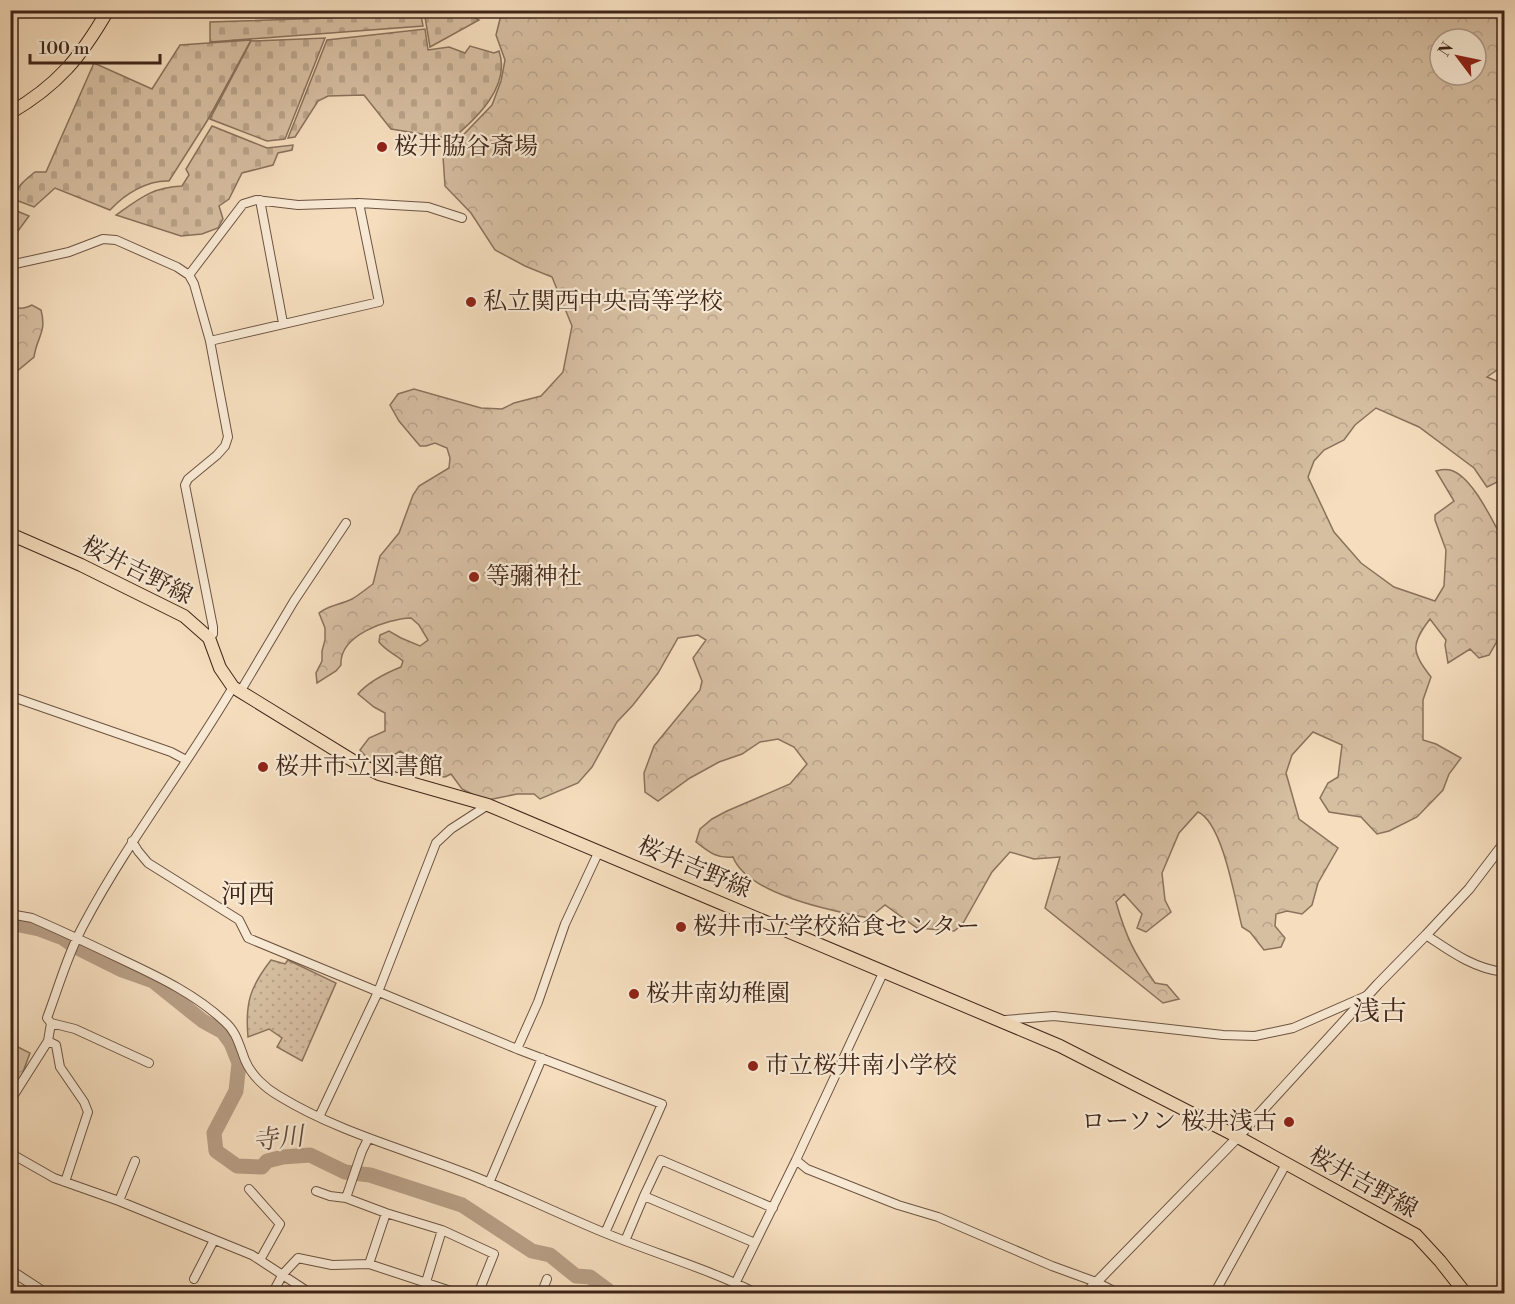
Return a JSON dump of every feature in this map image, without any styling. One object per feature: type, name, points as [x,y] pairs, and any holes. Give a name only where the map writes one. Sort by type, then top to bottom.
[{"type":"main road","points":[[10,112],[36,97],[57,80],[87,45],[108,10]]},
{"type":"main road","name":"桜井吉野線","points":[[10,534],[81,565],[184,616],[209,638],[220,669],[236,689],[355,762],[379,774],[488,805],[1060,1046],[1238,1137],[1416,1235],[1466,1293]]},
{"type":"street","points":[[189,275],[243,204],[256,200],[298,205],[359,203],[428,207],[462,218]]},
{"type":"street","points":[[260,200],[283,323]]},
{"type":"street","points":[[210,341],[379,302],[359,203]]},
{"type":"street","points":[[10,265],[69,252],[103,239],[116,240],[170,263],[189,275],[194,284],[210,341],[228,437],[225,446],[188,479],[185,485],[213,627],[213,634],[209,638]]},
{"type":"street","points":[[149,1063],[75,1029],[51,1023],[47,1018],[71,952],[132,841],[346,523]]},
{"type":"street","points":[[10,696],[171,752],[186,760]]},
{"type":"street","points":[[319,1117],[378,992],[436,843],[451,829],[488,805]]},
{"type":"street","points":[[132,841],[148,862],[239,920],[248,938],[518,1049],[662,1104],[605,1233]]},
{"type":"street","points":[[1085,1293],[1238,1137],[1469,889],[1504,843]]},
{"type":"street","points":[[518,1049],[565,924],[599,851]]},
{"type":"street","points":[[10,914],[32,918],[160,977],[208,1007],[227,1023],[241,1044],[251,1072],[263,1085],[278,1096],[319,1117],[368,1139],[489,1183],[605,1233],[736,1282],[758,1293]]},
{"type":"street","points":[[1426,935],[1460,958],[1476,965],[1504,972]]},
{"type":"street","points":[[730,1293],[796,1160],[883,973]]},
{"type":"street","points":[[1001,1021],[1054,1017],[1223,1035],[1255,1036],[1313,1021],[1368,995]]},
{"type":"street","points":[[10,1101],[48,1041],[51,1023]]},
{"type":"street","points":[[48,1041],[56,1045],[60,1067],[84,1102],[88,1112],[65,1182]]},
{"type":"street","points":[[489,1183],[542,1058]]},
{"type":"street","points":[[346,1198],[368,1139]]},
{"type":"street","points":[[10,1153],[54,1178],[119,1201],[260,1260],[304,1289],[306,1293]]},
{"type":"street","points":[[625,1240],[661,1160],[772,1208]]},
{"type":"street","points":[[796,1160],[807,1169],[898,1205],[938,1217],[1043,1263],[1120,1293]]},
{"type":"street","points":[[119,1201],[135,1161]]},
{"type":"street","points":[[1214,1293],[1286,1164]]},
{"type":"street","points":[[249,1189],[280,1224],[260,1260]]},
{"type":"street","points":[[316,1191],[346,1198],[442,1230],[494,1254],[478,1293]]},
{"type":"street","points":[[644,1196],[755,1243]]},
{"type":"street","points":[[369,1264],[386,1213]]},
{"type":"street","points":[[426,1282],[442,1230]]},
{"type":"street","points":[[194,1280],[214,1240]]},
{"type":"street","points":[[272,1293],[283,1274],[298,1258],[332,1265],[369,1264],[460,1293]]},
{"type":"street","points":[[10,1270],[47,1293]]},
{"type":"street","points":[[541,1293],[547,1279]]},
{"type":"green space","points":[[232,10],[342,10],[342,11],[232,15]]},
{"type":"green space","points":[[424,11],[463,11],[479,20],[430,47]]},
{"type":"green space","points":[[502,11],[1504,11],[1504,369],[1500,368],[1487,377],[1504,384],[1504,485],[1497,482],[1487,487],[1474,468],[1419,427],[1376,408],[1355,425],[1344,440],[1324,450],[1314,461],[1308,477],[1334,532],[1361,563],[1394,587],[1435,601],[1444,586],[1446,550],[1435,515],[1454,501],[1436,471],[1450,470],[1465,480],[1480,498],[1501,536],[1504,537],[1504,629],[1489,655],[1479,658],[1470,649],[1448,663],[1446,640],[1430,619],[1417,642],[1417,655],[1431,677],[1423,700],[1423,740],[1436,744],[1461,758],[1449,774],[1443,790],[1417,817],[1389,831],[1377,834],[1361,817],[1329,812],[1320,798],[1328,783],[1338,777],[1342,745],[1313,732],[1292,755],[1286,773],[1299,819],[1338,848],[1318,883],[1312,905],[1302,914],[1287,911],[1276,914],[1275,926],[1285,938],[1281,947],[1264,950],[1250,932],[1242,927],[1221,846],[1207,819],[1198,812],[1179,833],[1162,873],[1165,900],[1171,912],[1146,932],[1137,928],[1142,914],[1124,894],[1116,902],[1131,944],[1155,983],[1167,985],[1179,999],[1163,1003],[1045,908],[1060,857],[1034,859],[1010,852],[992,872],[962,925],[954,931],[917,928],[885,905],[869,918],[792,899],[755,881],[741,870],[733,857],[717,856],[696,842],[700,829],[712,819],[790,784],[807,764],[794,747],[778,739],[760,742],[742,754],[719,762],[690,778],[658,801],[645,792],[644,773],[654,746],[700,690],[702,681],[693,658],[706,640],[698,635],[678,638],[658,673],[617,722],[592,767],[578,783],[540,799],[534,794],[517,794],[488,800],[482,799],[462,789],[451,774],[445,777],[428,773],[400,751],[384,761],[371,762],[360,750],[369,738],[385,731],[385,713],[358,694],[372,681],[401,667],[403,661],[379,642],[380,635],[389,631],[420,646],[428,640],[419,625],[411,618],[378,625],[356,637],[342,654],[341,665],[336,671],[317,683],[316,673],[322,661],[325,640],[325,628],[319,613],[352,599],[373,584],[380,556],[399,533],[413,495],[419,486],[449,468],[450,458],[447,448],[435,443],[420,446],[399,421],[390,405],[398,394],[414,389],[481,408],[502,409],[514,403],[541,396],[563,372],[572,326],[552,277],[495,250],[471,213],[445,186],[443,156],[492,105],[501,81],[505,60],[496,35]]},
{"type":"green space","points":[[421,15],[423,26],[210,42],[210,22]]},
{"type":"green space","points":[[425,29],[428,50],[449,47],[465,53],[470,46],[494,53],[499,51],[500,77],[496,89],[481,111],[452,139],[391,129],[364,95],[328,96],[318,101],[295,137],[288,138],[327,40]]},
{"type":"green space","points":[[325,38],[285,139],[267,141],[210,119],[251,41]]},
{"type":"green space","points":[[251,40],[207,121],[169,181],[153,183],[137,189],[110,210],[55,188],[34,207],[13,199],[25,180],[35,172],[46,172],[94,63],[152,89],[180,45]]},
{"type":"green space","points":[[212,126],[267,148],[293,145],[292,150],[278,153],[273,165],[242,173],[229,199],[219,206],[223,219],[218,228],[202,234],[181,236],[116,215],[155,191],[182,186],[189,175],[186,169]]},
{"type":"green space","points":[[10,208],[29,216],[15,235],[11,234]]},
{"type":"green space","points":[[11,304],[21,308],[32,305],[41,310],[43,324],[34,357],[16,372],[11,373]]},
{"type":"green space","points":[[271,960],[285,964],[288,960],[336,983],[302,1061],[277,1047],[282,1038],[269,1029],[248,1037],[248,1005],[258,979]]},
{"type":"green space","points":[[10,1043],[30,1053],[20,1080],[11,1077]]},
{"type":"waterway","name":"寺川","points":[[10,923],[39,929],[63,938],[122,970],[153,981],[203,1021],[223,1032],[231,1043],[239,1063],[236,1091],[214,1133],[216,1151],[237,1166],[262,1167],[267,1161],[310,1155],[345,1172],[370,1175],[462,1205],[532,1251],[550,1255],[576,1276],[590,1277],[613,1294]]},
{"type":"place","name":"桜井脇谷斎場","points":[[382,147]]},
{"type":"place","name":"私立関西中央高等学校","points":[[471,302]]},
{"type":"place","name":"等彌神社","points":[[474,577]]},
{"type":"place","name":"桜井市立図書館","points":[[263,767]]},
{"type":"place","name":"桜井市立学校給食センター","points":[[681,927]]},
{"type":"place","name":"桜井南幼稚園","points":[[634,994]]},
{"type":"place","name":"市立桜井南小学校","points":[[753,1066]]},
{"type":"place","name":"ローソン 桜井浅古","points":[[1289,1122]]},
{"type":"district","name":"河西","points":[[248,895]]},
{"type":"district","name":"浅古","points":[[1380,1012]]}]
